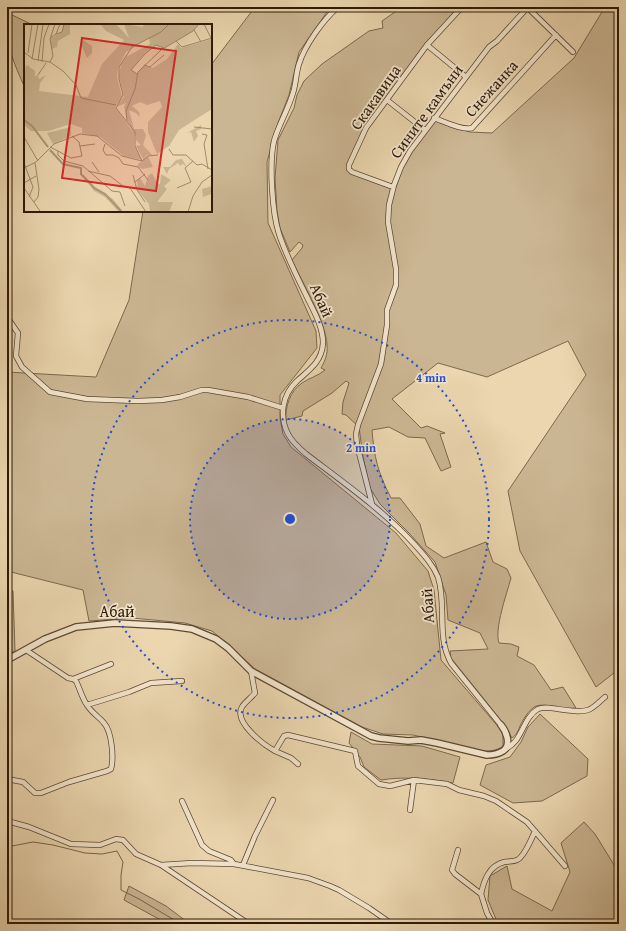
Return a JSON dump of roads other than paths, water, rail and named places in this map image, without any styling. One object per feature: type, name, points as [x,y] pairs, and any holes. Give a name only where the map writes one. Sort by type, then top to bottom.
[{"type":"street","name":"Абай","points":[[7,660],[61,631],[76,627],[115,623],[171,626],[192,629],[216,639],[228,648],[251,670],[375,737],[408,741],[426,741],[487,755],[502,752],[505,749],[507,735],[501,725],[446,656],[442,633],[440,589],[438,577],[432,566],[406,535],[390,519],[295,444],[288,435],[285,426],[283,408],[285,398],[296,381],[308,372],[319,359],[323,344],[316,317],[279,233],[273,201],[272,155],[274,142],[294,92],[299,64],[304,51],[322,24],[338,7]]},
{"type":"street","name":"Скакавица","points":[[393,187],[352,172],[349,169],[349,165],[366,128],[427,45],[462,7]]},
{"type":"street","points":[[527,7],[573,52]]},
{"type":"street","name":"Сините камъни","points":[[372,504],[363,472],[356,434],[371,388],[381,364],[387,325],[387,310],[396,285],[395,264],[388,222],[389,205],[393,187],[401,167],[425,130],[489,47],[497,41],[527,7]]},
{"type":"street","name":"Снежанка","points":[[434,118],[461,127],[469,129],[472,128],[556,35]]},
{"type":"street","points":[[427,45],[466,77]]},
{"type":"street","points":[[387,100],[425,130]]},
{"type":"street","points":[[7,317],[18,333],[16,356],[22,367],[50,392],[87,399],[138,401],[162,400],[180,397],[202,390],[208,390],[248,397],[283,408]]},
{"type":"street","points":[[7,778],[23,782],[35,793],[41,793],[111,769],[112,747],[107,728],[87,705],[76,682],[26,650]]},
{"type":"street","points":[[73,679],[111,664]]},
{"type":"street","points":[[251,670],[255,693],[242,706],[242,721],[257,739],[266,746],[291,758],[298,764]]},
{"type":"street","points":[[87,705],[130,692],[151,683],[182,681]]},
{"type":"street","points":[[505,749],[515,743],[533,713],[538,709],[550,708],[575,712],[588,710],[605,697]]},
{"type":"street","points":[[275,750],[284,736],[288,735],[312,740],[333,747],[355,751],[358,766],[380,784],[390,786],[414,780],[447,784],[459,790],[484,796],[496,801],[527,822],[565,866]]},
{"type":"street","points":[[410,810],[414,780]]},
{"type":"street","points":[[243,865],[255,836],[273,800]]},
{"type":"street","points":[[182,801],[202,846],[209,851],[231,860],[234,864]]},
{"type":"street","points":[[7,821],[29,827],[71,844],[100,845],[116,839],[123,840],[136,854],[161,865],[249,924]]},
{"type":"street","points":[[493,924],[487,913],[481,894],[484,882],[488,874],[496,866],[517,860],[531,841],[535,831]]},
{"type":"street","points":[[458,850],[452,870],[454,874],[481,894]]},
{"type":"street","points":[[161,865],[192,863],[234,864],[308,878],[330,886],[369,908],[392,924]]},
{"type":"waterway","points":[[7,847],[33,842],[53,845],[85,853],[102,854],[117,851],[123,862],[121,890],[181,924]]}]
